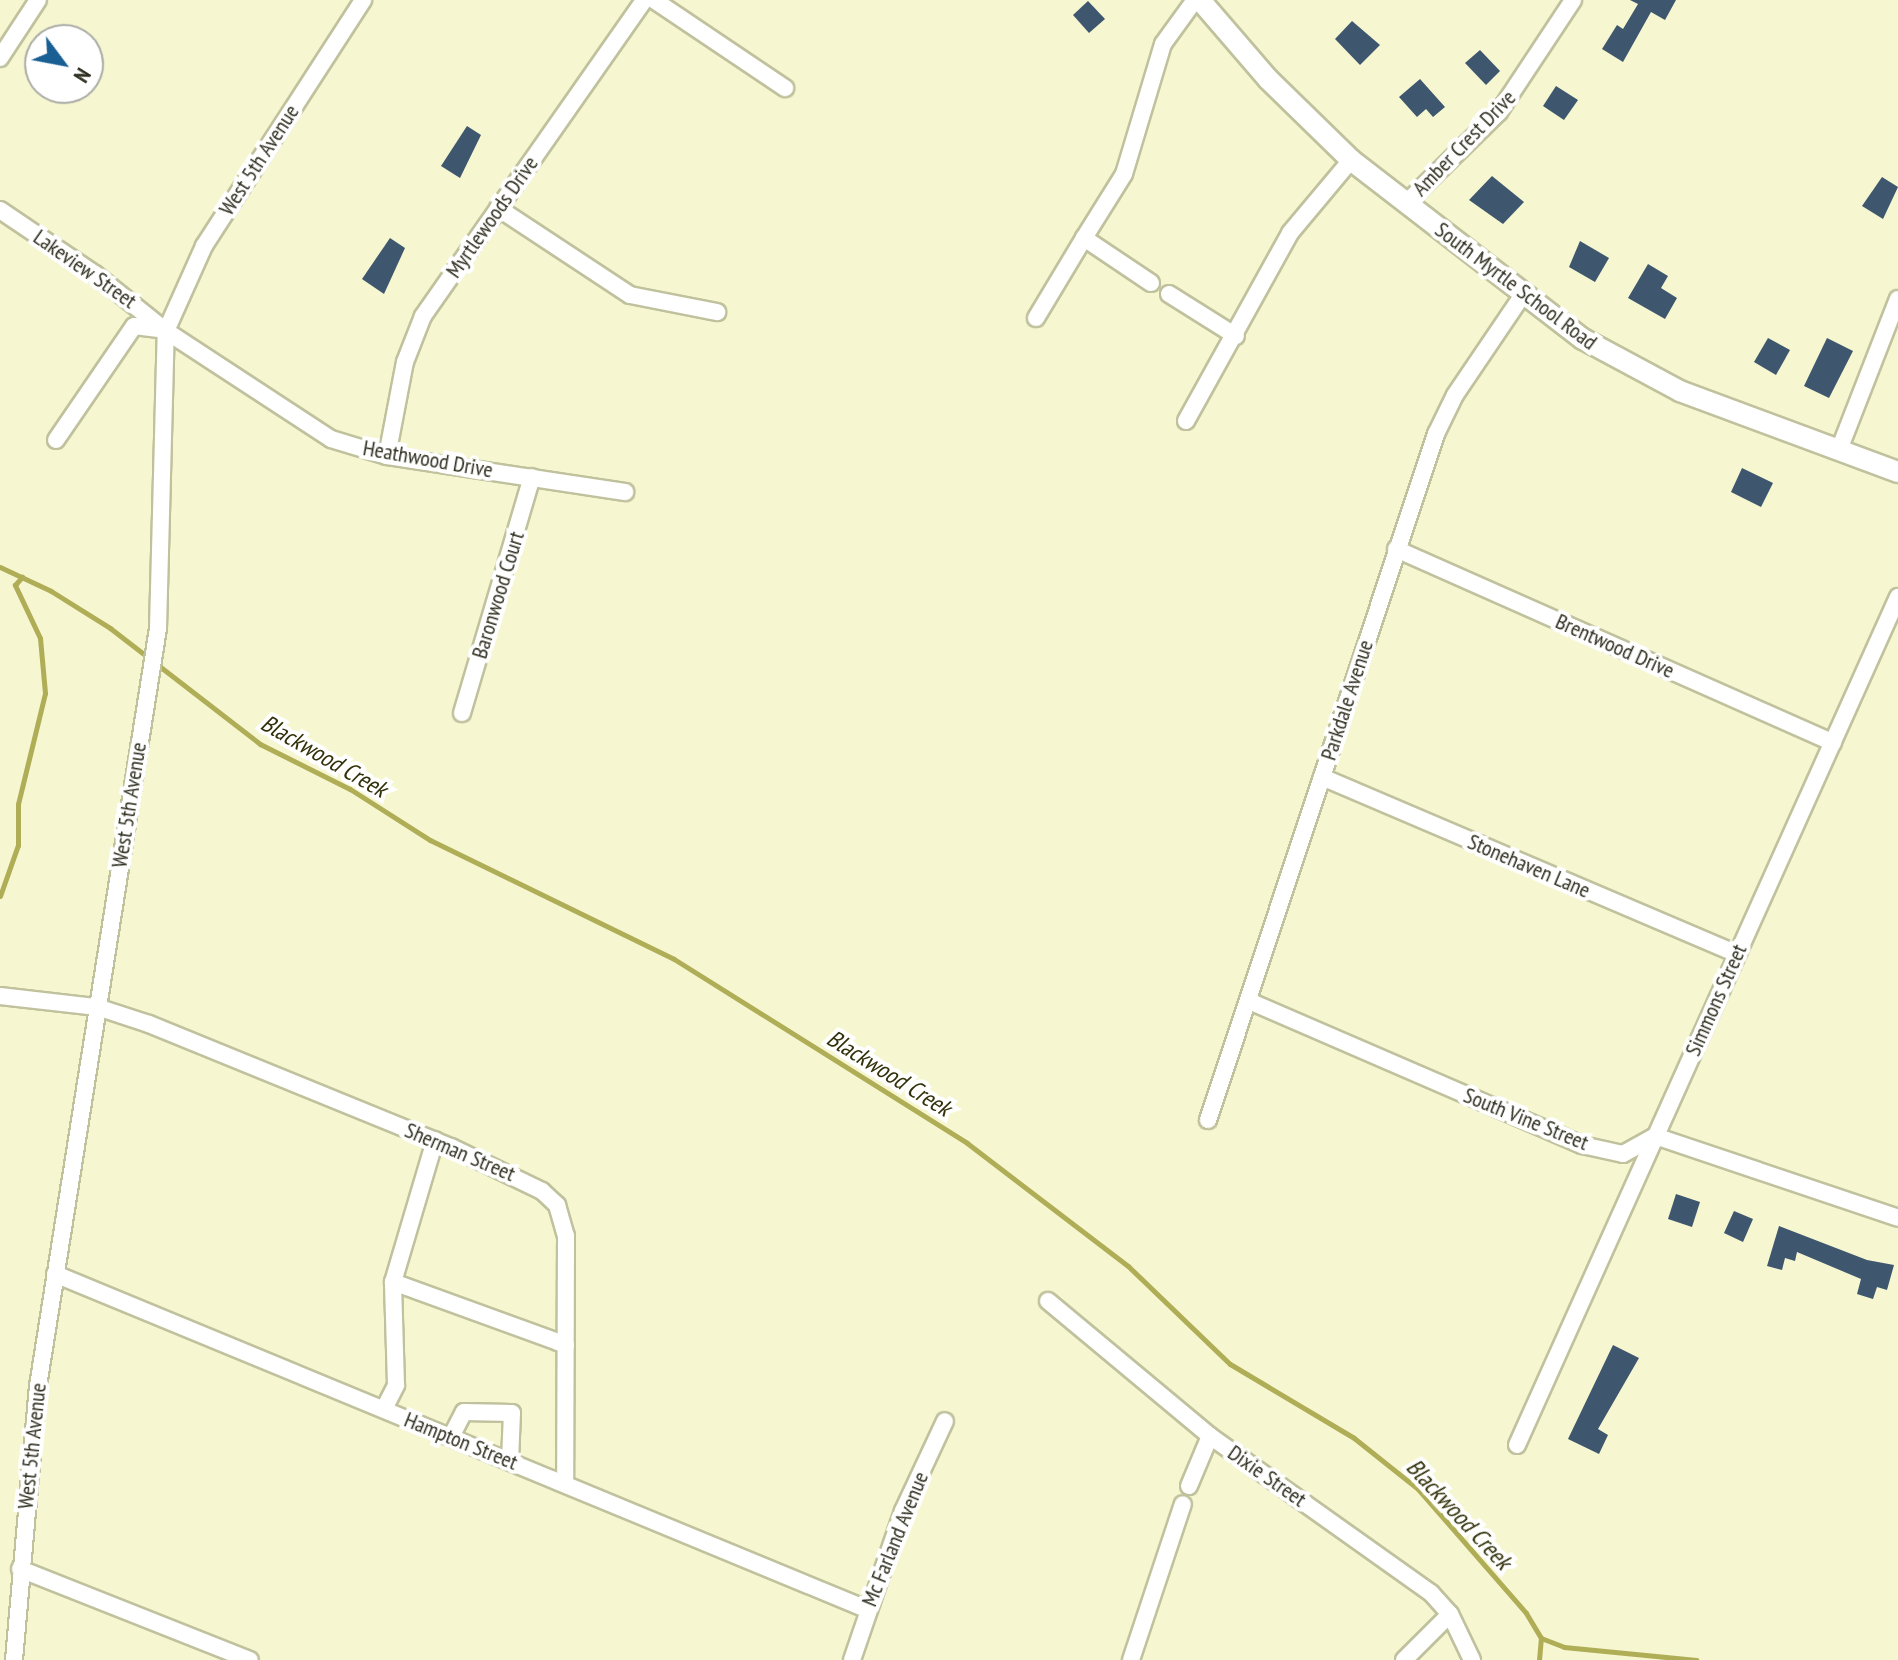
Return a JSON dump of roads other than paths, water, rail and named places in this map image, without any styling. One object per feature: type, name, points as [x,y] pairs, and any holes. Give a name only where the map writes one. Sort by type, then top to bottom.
[{"type":"main road","name":"South Myrtle School Road","points":[[1197,0],[1268,79],[1351,160],[1522,296],[1583,339],[1655,379],[1898,472]]},
{"type":"street","points":[[0,58],[38,0]]},
{"type":"street","name":"West 5th Avenue","points":[[14,1660],[20,1569],[55,1274],[158,628],[166,331],[204,246],[363,0]]},
{"type":"street","name":"Myrtlewoods Drive","points":[[387,456],[405,362],[423,316],[644,0]]},
{"type":"street","points":[[654,0],[785,88]]},
{"type":"street","points":[[1036,318],[1124,174],[1163,44],[1197,0]]},
{"type":"street","name":"Amber Crest Drive","points":[[1406,203],[1499,112],[1573,0]]},
{"type":"street","points":[[1186,421],[1236,336],[1290,233],[1351,160]]},
{"type":"street","points":[[498,208],[630,295],[717,312]]},
{"type":"street","name":"Lakeview Street","points":[[0,210],[95,274],[166,331]]},
{"type":"street","points":[[1084,238],[1151,283]]},
{"type":"street","points":[[1169,294],[1236,336]]},
{"type":"street","name":"Parkdale Avenue","points":[[1208,1120],[1396,549],[1455,395],[1522,296]]},
{"type":"street","points":[[1839,450],[1898,299]]},
{"type":"street","points":[[56,440],[134,326],[166,331]]},
{"type":"street","name":"Heathwood Drive","points":[[166,331],[331,439],[387,456],[625,492]]},
{"type":"street","name":"Baronwood Court","points":[[462,713],[532,477]]},
{"type":"street","name":"Brentwood Drive","points":[[1396,549],[1833,743]]},
{"type":"street","name":"Simmons Street","points":[[1517,1445],[1898,597]]},
{"type":"street","name":"Stonehaven Lane","points":[[1322,777],[1736,954]]},
{"type":"street","points":[[0,996],[97,1007]]},
{"type":"street","name":"South Vine Street","points":[[1249,1001],[1582,1145],[1623,1154],[1655,1136]]},
{"type":"street","name":"Sherman Street","points":[[97,1007],[435,1140],[517,1176],[557,1205],[566,1236],[565,1483]]},
{"type":"street","points":[[1655,1136],[1898,1218]]},
{"type":"street","points":[[384,1409],[396,1385],[393,1282],[435,1140]]},
{"type":"street","name":"Hampton Street","points":[[55,1274],[866,1609]]},
{"type":"street","points":[[393,1282],[566,1345]]},
{"type":"street","name":"Dixie Street","points":[[1048,1301],[1210,1436],[1431,1593],[1450,1614],[1472,1660]]},
{"type":"street","points":[[451,1437],[464,1412],[512,1413],[510,1461]]},
{"type":"street","name":"Mc Farland Avenue","points":[[852,1660],[866,1609],[945,1421]]},
{"type":"street","points":[[1189,1486],[1210,1436]]},
{"type":"street","points":[[1131,1660],[1183,1504]]},
{"type":"street","points":[[20,1569],[250,1660]]},
{"type":"street","points":[[1404,1660],[1450,1614]]},
{"type":"waterway","name":"Blackwood Creek","points":[[0,567],[51,591],[110,628],[260,744],[350,789],[430,840],[674,959],[967,1143],[1128,1266],[1230,1364],[1354,1438],[1418,1489],[1526,1613],[1541,1638],[1564,1647],[1696,1660]]},
{"type":"waterway","points":[[0,896],[18,845],[18,804],[45,693],[40,638],[15,585],[22,577]]},
{"type":"waterway","points":[[1539,1660],[1541,1638]]}]
